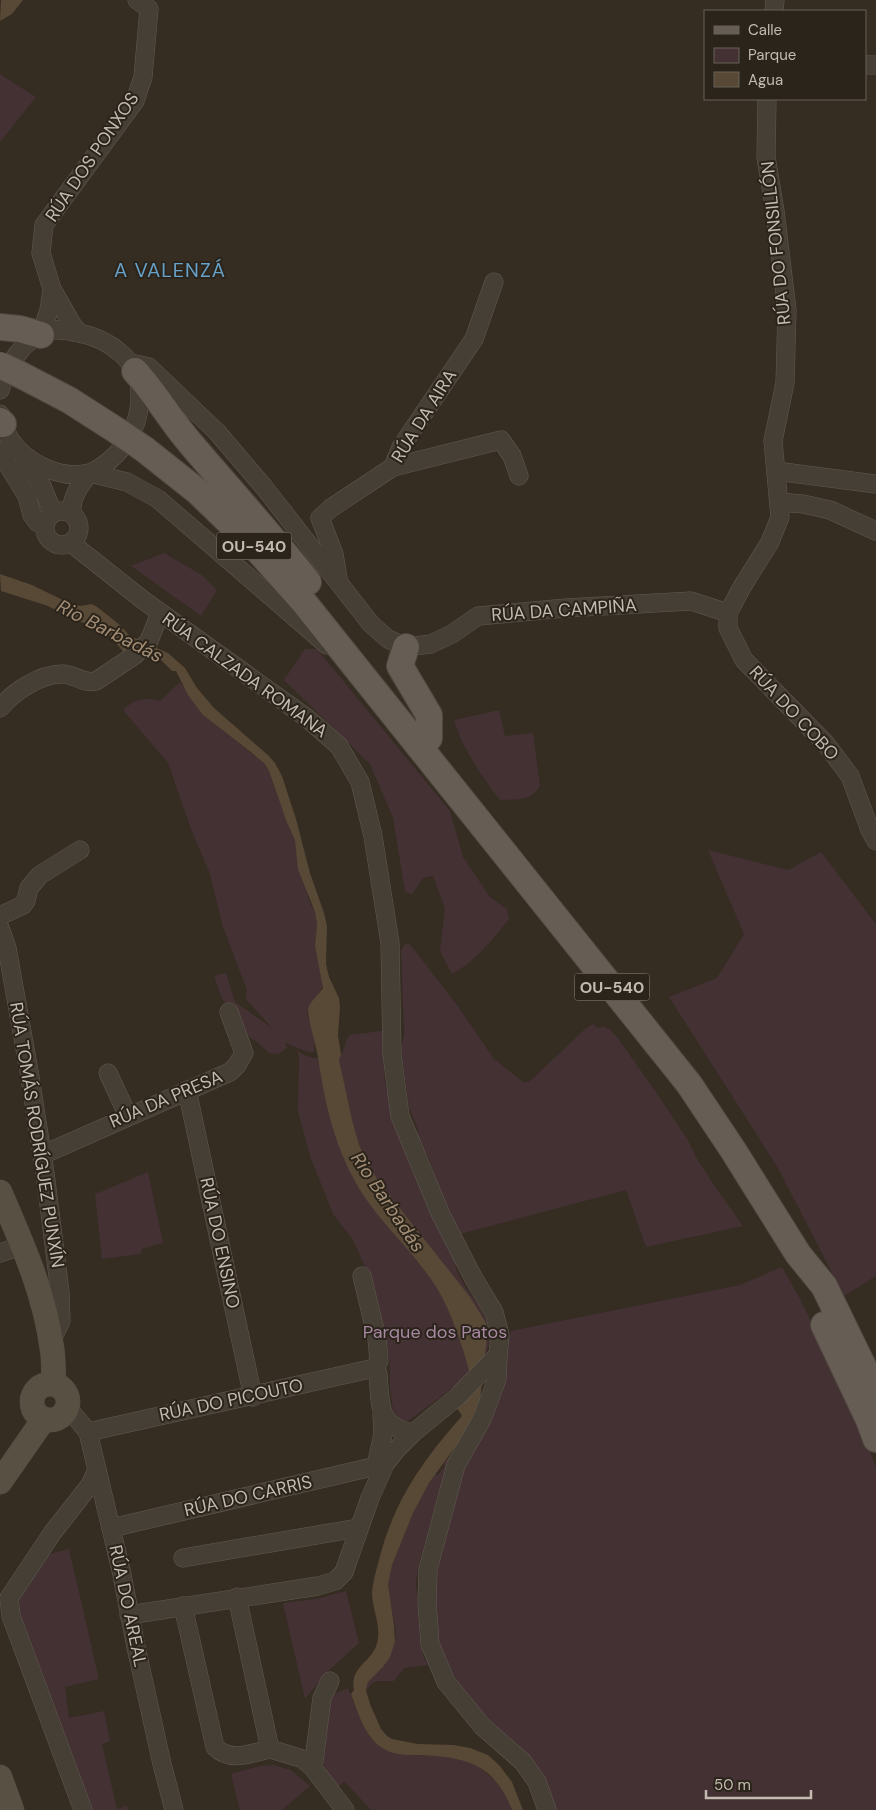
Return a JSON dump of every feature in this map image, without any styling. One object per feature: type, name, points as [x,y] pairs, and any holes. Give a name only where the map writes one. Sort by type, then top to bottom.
[{"type":"main road","points":[[0,327],[20,329],[41,335]]},
{"type":"main road","points":[[133,368],[149,386],[190,443],[281,548],[348,637],[429,738]]},
{"type":"main road","name":"OU-540","points":[[6,376],[69,400],[144,449],[197,491],[254,546],[302,600],[689,1084],[798,1254],[824,1286],[876,1392]]},
{"type":"main road","points":[[406,647],[400,666],[429,715],[429,738],[439,770]]},
{"type":"main road","name":"OU-540","points":[[798,1254],[810,1296],[874,1430]]},
{"type":"street","name":"RÚA DOS PONXOS","points":[[79,333],[52,290],[41,253],[44,225],[134,101],[143,77],[149,9],[137,0]]},
{"type":"street","name":"RÚA DO FONSILLÓN","points":[[728,613],[770,542],[780,517],[773,441],[785,383],[787,310],[775,211],[766,157],[767,100]]},
{"type":"street","name":"RÚA DA AIRA","points":[[338,580],[334,554],[320,518],[331,508],[393,467],[401,446],[474,339],[494,282]]},
{"type":"street","name":"RÚA DOS PONXOS","points":[[41,335],[49,310],[52,290]]},
{"type":"street","points":[[6,376],[4,377],[20,351],[41,335],[50,331],[66,330],[106,342],[116,349],[133,368],[139,384],[140,400],[136,423],[131,437],[117,454],[90,473],[77,490],[71,507],[72,514]]},
{"type":"street","points":[[133,368],[136,364],[149,367],[217,432],[263,486],[371,624],[388,639],[406,647]]},
{"type":"street","points":[[1,419],[9,438],[8,450],[41,484],[49,519],[47,537],[58,545],[71,543],[76,538],[79,532],[77,519],[72,514],[66,512],[49,519]]},
{"type":"street","points":[[393,467],[500,440],[512,456],[519,476]]},
{"type":"street","points":[[8,450],[51,470],[73,474],[90,473],[126,482],[158,499],[289,611],[323,643],[350,658]]},
{"type":"street","points":[[776,471],[876,484]]},
{"type":"street","points":[[779,502],[803,504],[830,510],[876,532]]},
{"type":"street","name":"RÚA CALZADA ROMANA","points":[[71,543],[160,613],[307,718],[339,746],[360,782],[374,836],[390,943],[392,1054],[400,1116],[442,1215],[474,1279],[494,1312],[500,1335],[497,1379],[482,1419],[456,1464],[428,1569],[427,1604],[430,1644],[446,1682],[482,1726],[523,1762],[537,1782],[547,1810]]},
{"type":"street","name":"RÚA DA CAMPIÑA","points":[[406,647],[431,644],[452,634],[478,616],[566,608],[690,601],[728,613]]},
{"type":"street","points":[[0,708],[9,697],[23,687],[49,676],[62,674],[74,677],[82,682],[96,681],[136,655],[149,641],[160,613]]},
{"type":"street","name":"RÚA DO COBO","points":[[728,613],[728,628],[744,660],[826,744],[850,776],[876,841]]},
{"type":"street","points":[[0,916],[23,906],[34,881],[40,875],[80,850]]},
{"type":"street","name":"RÚA TOMÁS RODRÍGUEZ PUNXÍN","points":[[0,928],[7,948],[29,1071],[62,1310],[60,1321],[51,1341]]},
{"type":"street","name":"RÚA DA PRESA","points":[[42,1155],[230,1072],[244,1054],[229,1012]]},
{"type":"street","points":[[108,1073],[128,1116]]},
{"type":"street","name":"RÚA DO ENSINO","points":[[187,1090],[253,1397]]},
{"type":"street","points":[[0,1192],[23,1245],[44,1308],[51,1341],[54,1384]]},
{"type":"street","points":[[0,1253],[23,1245]]},
{"type":"street","points":[[129,1615],[318,1586],[335,1581],[344,1572],[381,1465],[383,1434],[378,1374],[374,1370],[380,1361],[378,1339],[362,1276]]},
{"type":"street","points":[[381,1465],[413,1433],[457,1397],[498,1355]]},
{"type":"street","name":"RÚA DO PICOUTO","points":[[88,1432],[374,1370]]},
{"type":"street","points":[[54,1384],[60,1386],[66,1393],[68,1408],[61,1417],[50,1420],[44,1419],[34,1412],[31,1400],[33,1394],[42,1385],[54,1384]]},
{"type":"street","name":"RÚA DO AREAL","points":[[68,1408],[88,1432],[174,1810]]},
{"type":"street","points":[[382,1414],[391,1425],[400,1431],[413,1433]]},
{"type":"street","points":[[0,1482],[44,1419]]},
{"type":"street","name":"RÚA DO CARRIS","points":[[111,1528],[381,1465]]},
{"type":"street","points":[[83,1810],[11,1616],[8,1598],[53,1532],[90,1485],[97,1469]]},
{"type":"street","points":[[183,1558],[358,1528]]},
{"type":"street","points":[[237,1597],[270,1748]]},
{"type":"street","points":[[182,1606],[215,1747],[228,1756],[238,1756],[270,1748],[302,1759],[313,1768],[346,1810]]},
{"type":"street","points":[[313,1768],[322,1698],[330,1681]]},
{"type":"street","points":[[0,1777],[12,1810]]},
{"type":"green space","points":[[0,74],[36,97],[0,142]]},
{"type":"green space","points":[[164,553],[202,575],[217,590],[201,616],[131,566]]},
{"type":"green space","points":[[305,649],[317,649],[450,811],[463,857],[490,897],[507,909],[509,919],[496,935],[469,963],[452,974],[440,951],[445,908],[433,876],[423,878],[412,894],[405,892],[393,818],[370,764],[284,680]]},
{"type":"green space","points":[[180,682],[203,715],[265,764],[295,840],[309,901],[315,912],[317,924],[315,946],[323,986],[307,1013],[315,1038],[314,1052],[308,1052],[285,1043],[287,1048],[278,1054],[269,1053],[257,1042],[238,1030],[221,996],[214,976],[226,973],[235,1002],[272,1028],[246,999],[247,990],[223,927],[210,874],[191,829],[168,763],[123,710],[131,703],[140,700],[160,701]]},
{"type":"green space","points":[[499,710],[505,736],[533,733],[540,786],[532,795],[523,799],[500,800],[479,772],[454,720]]},
{"type":"green space","points":[[708,850],[788,870],[821,852],[876,924],[876,1276],[844,1296],[778,1168],[669,997],[717,978],[744,934]]},
{"type":"green space","points":[[409,943],[457,1005],[494,1059],[523,1082],[529,1082],[585,1029],[593,1024],[598,1028],[603,1026],[609,1029],[617,1037],[656,1092],[716,1188],[743,1226],[646,1247],[626,1190],[460,1234],[444,1202],[430,1161],[417,1136],[418,1130],[409,1107],[401,1049],[404,1035],[401,951],[404,945]]},
{"type":"green space","name":"Parque dos Patos","points":[[388,1030],[386,1048],[383,1052],[385,1083],[398,1129],[455,1259],[457,1271],[484,1315],[489,1333],[486,1353],[473,1370],[408,1421],[401,1420],[393,1411],[390,1388],[390,1362],[370,1278],[353,1240],[333,1214],[310,1156],[298,1112],[299,1058],[297,1050],[313,1058],[342,1054],[350,1035]]},
{"type":"green space","points":[[148,1172],[163,1243],[141,1249],[141,1254],[102,1259],[95,1194]]},
{"type":"green space","points":[[782,1267],[839,1377],[876,1467],[876,1810],[555,1810],[543,1779],[522,1752],[481,1711],[459,1684],[443,1657],[432,1617],[433,1570],[469,1452],[501,1395],[506,1372],[504,1356],[511,1331],[740,1285]]},
{"type":"green space","points":[[453,1451],[455,1453],[442,1482],[418,1567],[416,1583],[420,1638],[424,1659],[429,1665],[404,1668],[394,1681],[372,1683],[367,1690],[368,1683],[383,1667],[395,1643],[396,1629],[388,1586],[389,1575],[398,1545],[421,1497],[435,1474],[438,1475],[445,1466],[443,1464]]},
{"type":"green space","points":[[69,1549],[99,1679],[65,1687],[69,1718],[104,1711],[110,1741],[102,1744],[117,1809],[127,1806],[128,1810],[83,1810],[11,1616],[37,1557]]},
{"type":"green space","points":[[346,1591],[359,1643],[328,1671],[305,1699],[283,1603],[316,1599]]},
{"type":"green space","points":[[348,1688],[370,1737],[409,1755],[454,1757],[477,1765],[500,1785],[512,1810],[371,1810],[344,1781],[339,1786],[335,1786],[323,1762],[328,1696]]},
{"type":"green space","points":[[273,1765],[291,1770],[310,1786],[282,1810],[240,1810],[231,1774],[260,1766]]},
{"type":"water","points":[[1,0],[23,0],[12,14],[0,21]]},
{"type":"water","name":"Rio Barbadás","points":[[0,574],[32,585],[71,604],[81,606],[91,604],[96,606],[120,625],[130,636],[168,653],[185,668],[197,688],[214,708],[269,756],[282,776],[327,926],[326,964],[329,977],[339,998],[340,1007],[338,1036],[341,1054],[339,1060],[359,1145],[377,1179],[470,1297],[486,1323],[487,1336],[480,1400],[466,1432],[429,1483],[413,1513],[392,1565],[388,1585],[395,1642],[390,1657],[368,1682],[366,1690],[381,1729],[387,1736],[392,1739],[418,1744],[454,1745],[470,1748],[488,1755],[499,1765],[512,1782],[523,1810],[512,1810],[496,1781],[475,1765],[449,1758],[400,1754],[384,1749],[367,1732],[351,1694],[354,1690],[355,1674],[373,1653],[378,1638],[372,1593],[375,1574],[386,1535],[412,1481],[435,1448],[462,1416],[457,1408],[474,1393],[462,1345],[436,1286],[371,1206],[350,1171],[335,1135],[325,1097],[308,1010],[323,988],[315,946],[317,924],[315,912],[298,869],[295,840],[269,771],[265,764],[203,715],[188,695],[176,671],[172,671],[161,660],[127,656],[110,636],[99,628],[78,621],[48,606],[1,591]]},
{"type":"district","name":"A VALENZÁ","points":[[170,270]]}]
